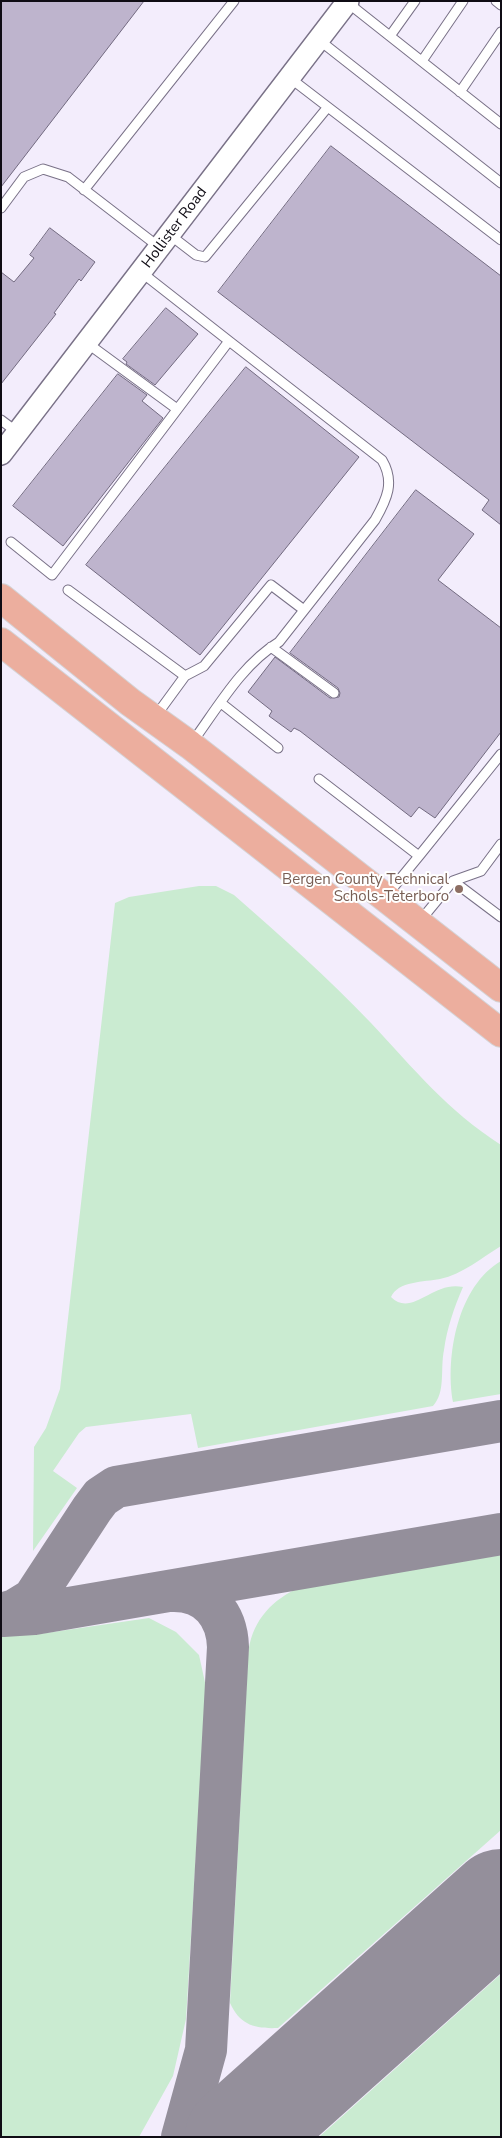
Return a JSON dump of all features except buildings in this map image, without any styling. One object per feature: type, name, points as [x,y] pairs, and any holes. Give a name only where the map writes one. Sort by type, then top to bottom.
[{"type":"highway","points":[[1,598],[130,702],[190,745],[501,988]]},
{"type":"highway","points":[[1,620],[78,680],[130,702]]},
{"type":"highway","points":[[1,642],[501,1034]]},
{"type":"street","name":"Hollister Road","points":[[1,454],[9,426],[87,343],[348,2]]},
{"type":"lane","points":[[84,190],[234,1]]},
{"type":"lane","points":[[390,36],[415,1]]},
{"type":"lane","points":[[422,61],[463,1]]},
{"type":"lane","points":[[496,1],[501,5]]},
{"type":"lane","points":[[348,2],[501,124]]},
{"type":"lane","points":[[460,92],[501,32]]},
{"type":"lane","points":[[319,40],[501,183]]},
{"type":"lane","points":[[290,78],[326,108],[501,240]]},
{"type":"lane","points":[[1,208],[24,177],[43,169],[68,177],[84,190],[164,241],[205,258],[326,108]]},
{"type":"lane","points":[[141,272],[382,460],[388,469],[390,485],[385,502],[375,520],[279,642],[263,651],[190,745]]},
{"type":"lane","points":[[11,542],[52,575],[229,341]]},
{"type":"lane","points":[[87,343],[178,409]]},
{"type":"lane","points":[[153,719],[185,676],[204,666],[271,585],[304,610]]},
{"type":"lane","points":[[68,590],[185,676]]},
{"type":"lane","points":[[270,647],[334,693]]},
{"type":"lane","points":[[221,703],[278,748]]},
{"type":"lane","points":[[385,898],[501,754]]},
{"type":"lane","points":[[319,779],[419,856]]},
{"type":"lane","points":[[418,923],[453,881],[481,872],[501,844]]},
{"type":"lane","points":[[453,881],[501,917]]},
{"type":"green space","points":[[199,886],[216,886],[234,895],[338,990],[447,1103],[501,1145],[501,1246],[472,1265],[448,1277],[405,1285],[394,1292],[391,1297],[399,1302],[407,1303],[452,1286],[463,1287],[449,1326],[443,1357],[440,1394],[433,1406],[198,1448],[191,1414],[86,1427],[79,1433],[53,1471],[77,1488],[33,1551],[34,1447],[46,1428],[60,1389],[115,903],[129,897]]},
{"type":"green space","points":[[501,1261],[501,1394],[453,1402],[451,1364],[458,1324],[465,1304],[474,1287],[486,1272]]},
{"type":"green space","points":[[501,1555],[501,1830],[278,2028],[262,2028],[249,2024],[238,2016],[230,2003],[248,1655],[257,1624],[269,1608],[296,1589]]},
{"type":"green space","points":[[149,1618],[176,1632],[199,1655],[206,1687],[186,2019],[173,2076],[139,2137],[1,2137],[1,1636],[39,1634]]},
{"type":"green space","points":[[501,1974],[501,2137],[319,2137]]},
{"type":"taxiway","points":[[1,1614],[15,1610],[33,1599],[92,1509],[101,1497],[116,1487],[501,1421]]},
{"type":"taxiway","points":[[3,1616],[34,1614],[501,1534]]},
{"type":"taxiway","points":[[174,1591],[197,1595],[213,1607],[224,1625],[228,1647],[206,2050],[182,2137]]},
{"type":"runway","points":[[238,2137],[501,1902]]},
{"type":"place","name":"Bergen County Technical Schols-Teterboro","points":[[459,889]]}]
